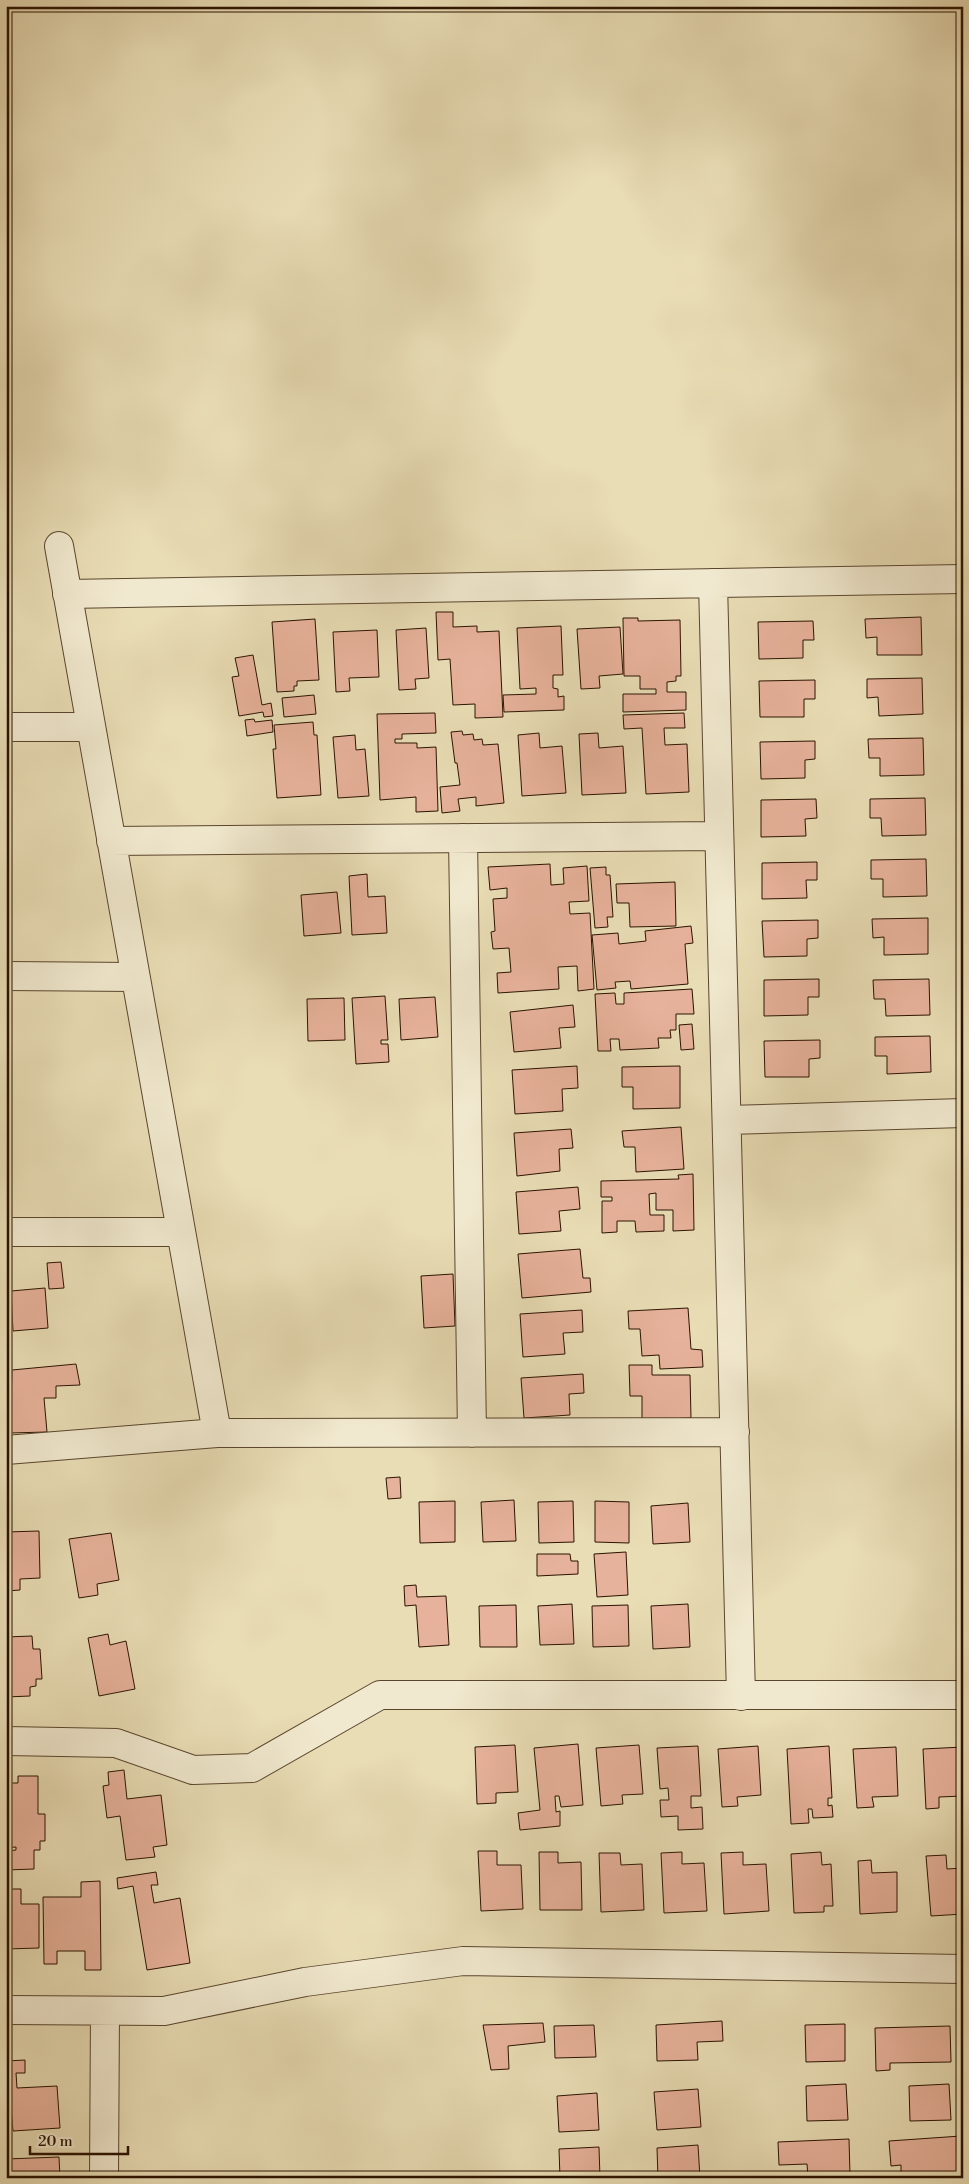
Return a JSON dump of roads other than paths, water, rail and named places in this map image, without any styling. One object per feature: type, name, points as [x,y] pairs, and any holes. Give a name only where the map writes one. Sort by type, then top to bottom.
[{"type":"street","points":[[59,546],[217,1434]]},
{"type":"street","points":[[67,594],[963,579]]},
{"type":"street","points":[[713,583],[741,1696]]},
{"type":"street","points":[[6,727],[91,727]]},
{"type":"street","points":[[111,841],[719,836]]},
{"type":"street","points":[[462,838],[472,1433]]},
{"type":"street","points":[[6,976],[135,977]]},
{"type":"street","points":[[726,1120],[963,1113]]},
{"type":"street","points":[[6,1232],[181,1232]]},
{"type":"street","points":[[6,1450],[217,1434],[735,1432]]},
{"type":"street","points":[[6,1741],[116,1743],[193,1770],[252,1768],[380,1694],[963,1696]]},
{"type":"street","points":[[6,2010],[164,2011],[305,1982],[463,1961],[963,1968]]},
{"type":"street","points":[[104,2178],[105,2011]]}]
